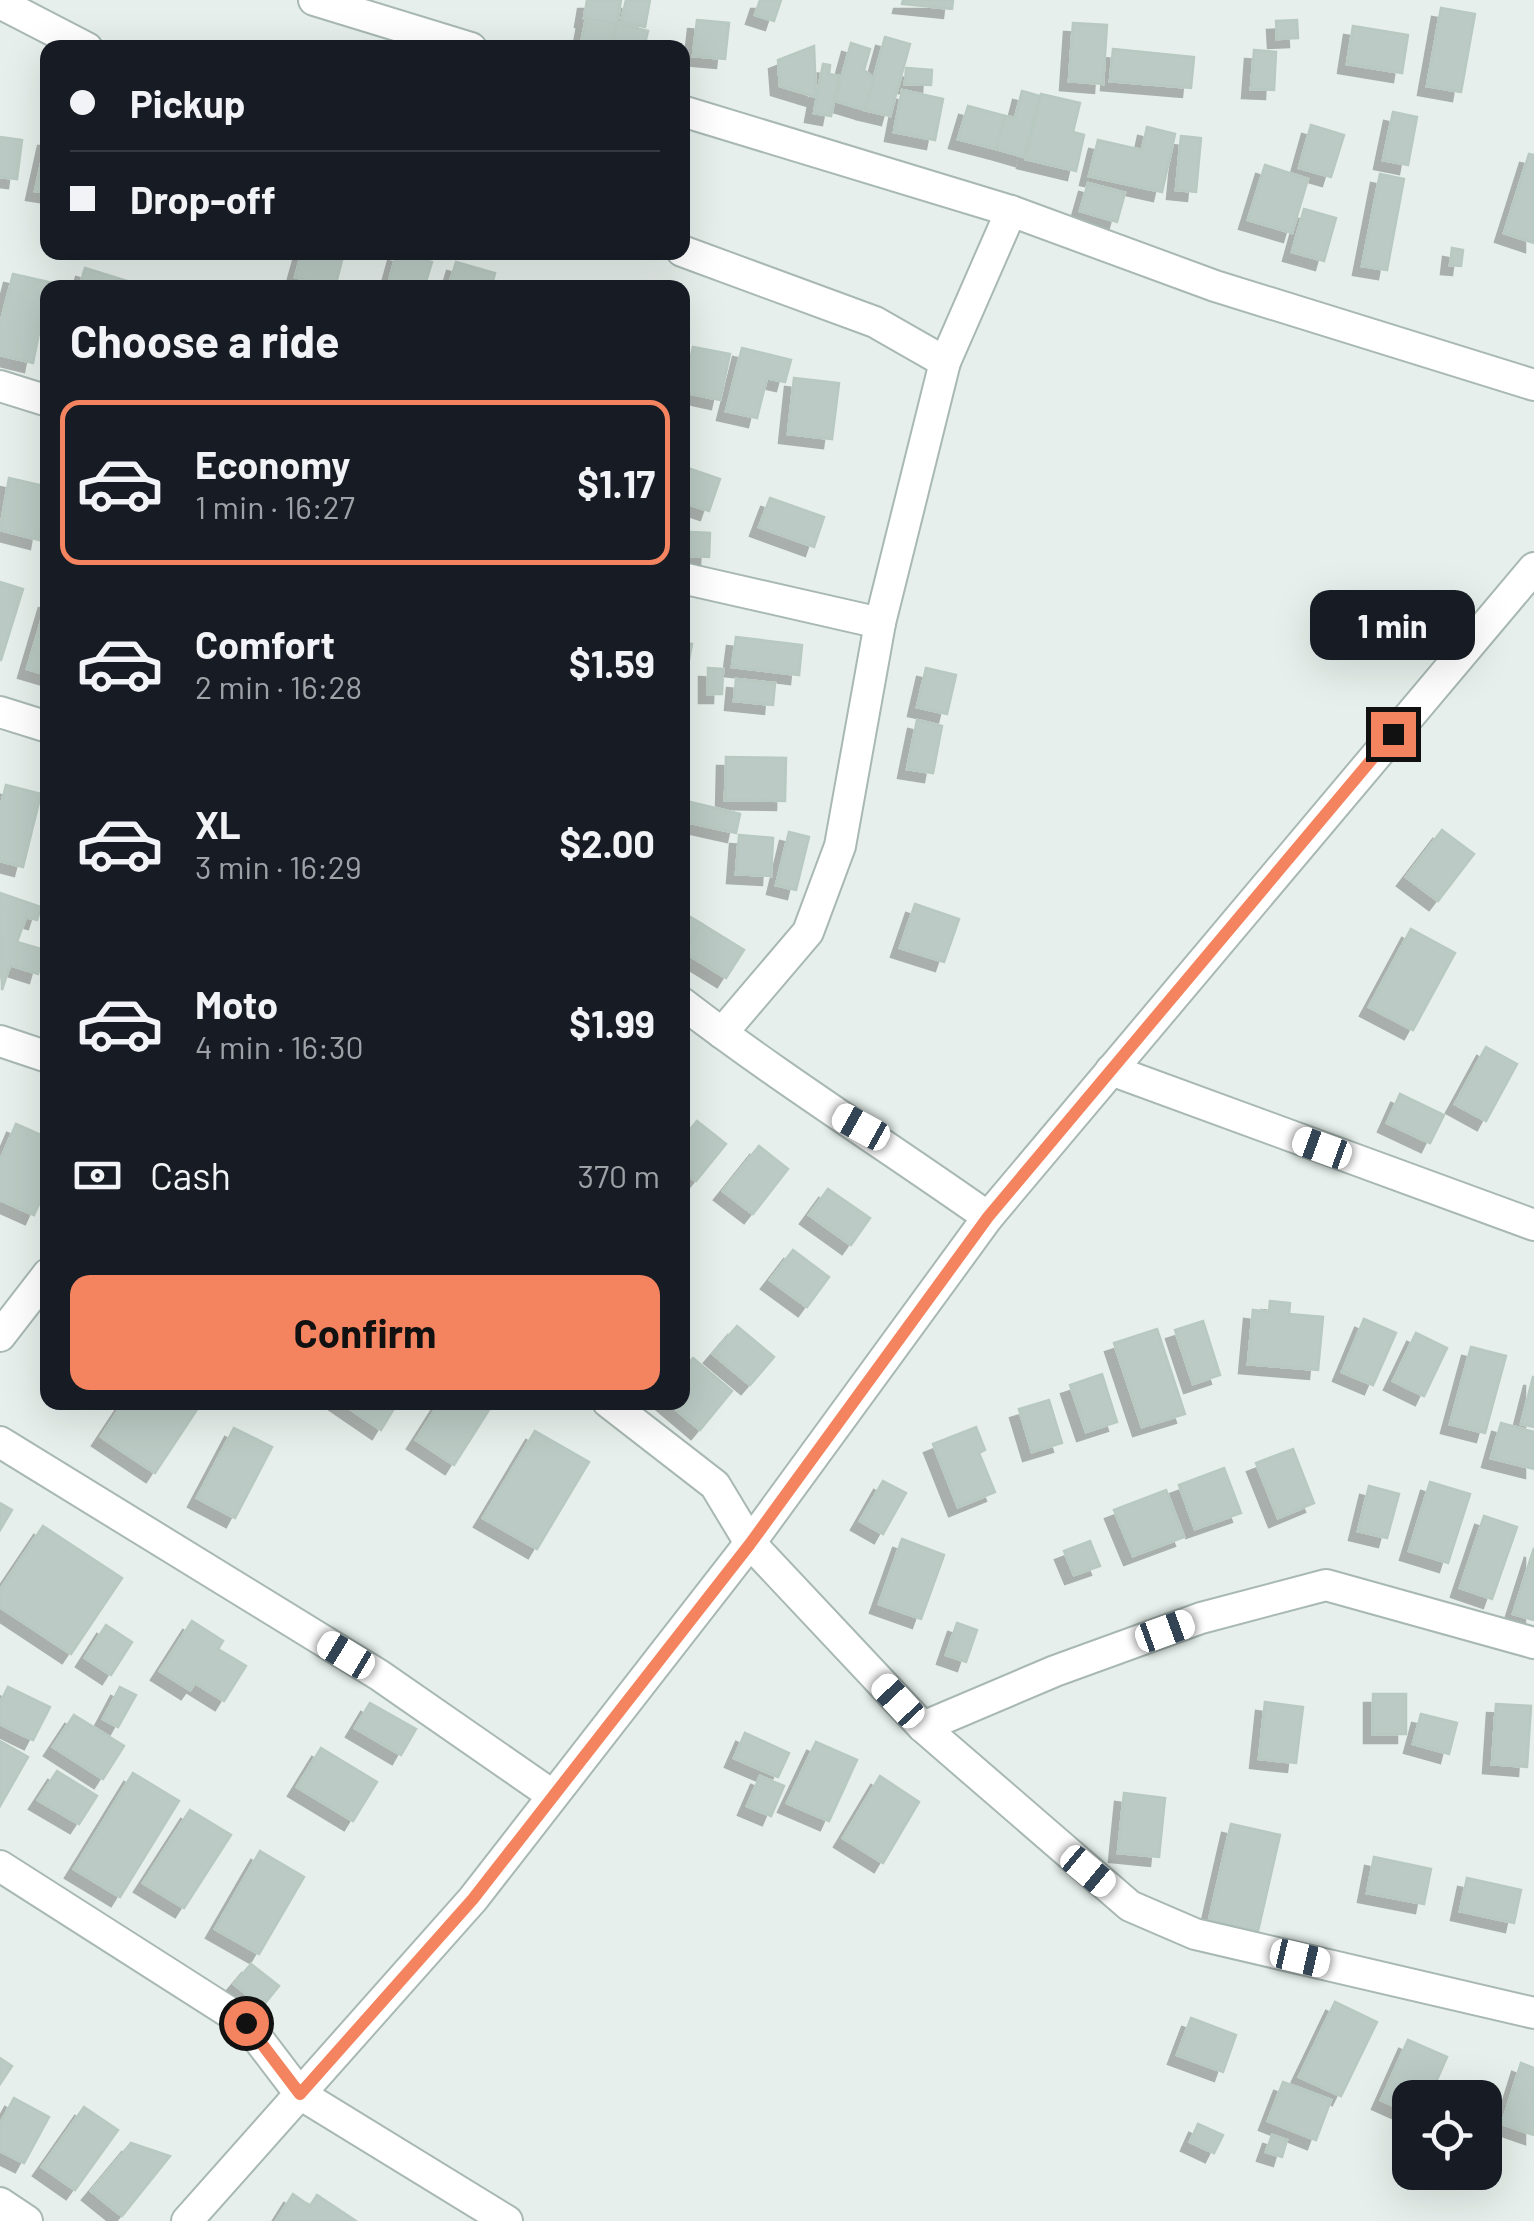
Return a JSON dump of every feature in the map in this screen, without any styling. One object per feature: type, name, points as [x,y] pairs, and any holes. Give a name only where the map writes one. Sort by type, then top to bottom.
[{"type":"street","points":[[314,0],[445,40]]},
{"type":"street","points":[[0,3],[72,40]]},
{"type":"street","points":[[690,114],[1012,211],[1215,286],[1534,386]]},
{"type":"street","points":[[722,1033],[808,932],[840,846],[880,623],[945,362],[1012,211]]},
{"type":"street","points":[[690,255],[875,322],[945,362]]},
{"type":"street","points":[[0,386],[40,398]]},
{"type":"street","points":[[188,2221],[473,1899],[750,1544],[988,1217],[1534,568]]},
{"type":"street","points":[[690,580],[880,623]]},
{"type":"street","points":[[0,712],[40,724]]},
{"type":"street","points":[[690,1009],[988,1217]]},
{"type":"street","points":[[0,1041],[40,1054]]},
{"type":"street","points":[[1111,1070],[1534,1226]]},
{"type":"street","points":[[0,1336],[40,1284]]},
{"type":"street","points":[[618,1410],[715,1486],[750,1544],[923,1727],[1130,1906],[1195,1934],[1534,2013]]},
{"type":"street","points":[[0,1442],[379,1674],[552,1796]]},
{"type":"street","points":[[923,1727],[1055,1671],[1201,1618],[1326,1584],[1534,1643]]},
{"type":"street","points":[[0,1866],[246,2023],[300,2094],[506,2221]]},
{"type":"street","points":[[0,2203],[27,2221]]},
{"type":"building","points":[[587,0],[621,0],[617,24],[584,18]]},
{"type":"building","points":[[626,0],[650,0],[645,27],[621,22]]},
{"type":"building","points":[[760,0],[781,0],[774,21],[755,15]]},
{"type":"building","points":[[903,0],[953,0],[952,9],[902,4]]},
{"type":"building","points":[[1441,8],[1475,14],[1461,92],[1427,86]]},
{"type":"building","points":[[586,18],[617,24],[613,40],[582,40]]},
{"type":"building","points":[[697,20],[729,23],[725,59],[693,56]]},
{"type":"building","points":[[1297,20],[1298,38],[1277,39],[1276,21]]},
{"type":"building","points":[[1073,23],[1107,25],[1103,84],[1069,81]]},
{"type":"building","points":[[617,24],[648,31],[646,40],[613,40]]},
{"type":"building","points":[[1353,26],[1408,35],[1402,73],[1347,64]]},
{"type":"building","points":[[885,37],[910,44],[890,116],[865,110]]},
{"type":"building","points":[[851,43],[870,49],[864,70],[874,79],[865,110],[835,101]]},
{"type":"building","points":[[814,46],[816,97],[780,86],[778,60]]},
{"type":"building","points":[[1113,49],[1194,57],[1191,88],[1110,81]]},
{"type":"building","points":[[1254,50],[1276,52],[1274,90],[1251,89]]},
{"type":"building","points":[[823,64],[830,65],[829,74],[839,76],[831,116],[814,113]]},
{"type":"building","points":[[906,68],[932,70],[931,85],[905,84]]},
{"type":"building","points":[[902,90],[943,99],[935,140],[894,132]]},
{"type":"building","points":[[1022,91],[1040,96],[1024,157],[996,149],[1005,116],[1015,118]]},
{"type":"building","points":[[1041,94],[1080,103],[1073,132],[1084,135],[1076,171],[1026,159]]},
{"type":"building","points":[[968,106],[1005,116],[996,149],[958,139]]},
{"type":"building","points":[[1393,112],[1417,117],[1408,165],[1383,160]]},
{"type":"building","points":[[1311,125],[1344,135],[1331,177],[1299,168]]},
{"type":"building","points":[[1147,127],[1175,134],[1162,192],[1089,176],[1098,140],[1142,150]]},
{"type":"building","points":[[1181,136],[1201,138],[1196,192],[1176,190]]},
{"type":"building","points":[[0,137],[22,140],[17,179],[0,177]]},
{"type":"building","points":[[1529,154],[1534,155],[1534,243],[1504,233]]},
{"type":"building","points":[[1265,165],[1308,179],[1292,233],[1248,220]]},
{"type":"building","points":[[1380,174],[1404,179],[1387,270],[1362,266]]},
{"type":"building","points":[[1088,183],[1125,193],[1117,222],[1080,211]]},
{"type":"building","points":[[1304,209],[1336,218],[1324,261],[1292,252]]},
{"type":"building","points":[[1452,248],[1463,250],[1461,266],[1450,265]]},
{"type":"building","points":[[300,260],[342,260],[337,280],[295,277]]},
{"type":"building","points":[[395,260],[432,262],[426,280],[389,280]]},
{"type":"building","points":[[456,262],[495,273],[493,280],[450,280]]},
{"type":"building","points":[[85,268],[124,280],[81,280]]},
{"type":"building","points":[[13,274],[40,280],[40,328],[33,363],[0,355],[0,325]]},
{"type":"building","points":[[693,347],[730,354],[720,400],[690,394]]},
{"type":"building","points":[[742,348],[791,360],[785,382],[767,378],[757,418],[726,411]]},
{"type":"building","points":[[794,378],[839,383],[832,439],[788,434]]},
{"type":"building","points":[[690,469],[720,479],[709,511],[690,505]]},
{"type":"building","points":[[9,478],[40,485],[39,540],[0,530]]},
{"type":"building","points":[[770,498],[824,517],[814,547],[759,527]]},
{"type":"building","points":[[691,532],[710,533],[709,557],[691,556]]},
{"type":"building","points":[[0,582],[23,589],[1,660],[0,660]]},
{"type":"building","points":[[40,625],[40,673],[27,669]]},
{"type":"building","points":[[736,637],[802,645],[799,675],[732,667]]},
{"type":"building","points":[[708,668],[723,669],[722,694],[708,694]]},
{"type":"building","points":[[926,668],[956,675],[947,714],[917,707]]},
{"type":"building","points":[[736,679],[775,683],[773,705],[734,701]]},
{"type":"building","points":[[917,720],[942,726],[933,773],[907,769]]},
{"type":"building","points":[[726,757],[786,758],[785,801],[725,800]]},
{"type":"building","points":[[6,785],[40,794],[23,867],[0,861],[0,809]]},
{"type":"building","points":[[690,802],[740,814],[736,833],[690,823]]},
{"type":"building","points":[[1442,830],[1474,854],[1438,901],[1406,877]]},
{"type":"building","points":[[789,832],[809,837],[796,890],[776,885]]},
{"type":"building","points":[[739,835],[773,838],[771,876],[736,874]]},
{"type":"building","points":[[0,893],[40,907],[37,920],[26,917],[17,942],[40,949],[38,974],[10,965],[2,990]]},
{"type":"building","points":[[915,904],[959,919],[944,962],[900,948]]},
{"type":"building","points":[[690,917],[702,924],[690,943]]},
{"type":"building","points":[[702,924],[744,950],[726,978],[690,956],[690,943]]},
{"type":"building","points":[[1411,929],[1455,953],[1413,1030],[1369,1007]]},
{"type":"building","points":[[1486,1047],[1517,1064],[1486,1121],[1455,1104]]},
{"type":"building","points":[[1400,1094],[1444,1115],[1430,1143],[1387,1123]]},
{"type":"building","points":[[697,1121],[726,1144],[696,1181],[690,1177],[690,1129]]},
{"type":"building","points":[[16,1124],[40,1134],[40,1202],[34,1215],[0,1200],[0,1161]]},
{"type":"building","points":[[759,1146],[788,1169],[753,1214],[723,1191]]},
{"type":"building","points":[[828,1189],[870,1218],[851,1245],[809,1215]]},
{"type":"building","points":[[793,1250],[829,1277],[807,1307],[770,1280]]},
{"type":"building","points":[[1270,1301],[1290,1303],[1289,1314],[1323,1317],[1318,1370],[1248,1364],[1253,1310],[1269,1312]]},
{"type":"building","points":[[1364,1319],[1396,1333],[1373,1385],[1342,1372]]},
{"type":"building","points":[[1203,1321],[1220,1375],[1193,1384],[1175,1330]]},
{"type":"building","points":[[737,1326],[774,1357],[750,1385],[713,1354]]},
{"type":"building","points":[[1157,1329],[1185,1414],[1142,1427],[1114,1343]]},
{"type":"building","points":[[1416,1333],[1447,1348],[1424,1396],[1393,1381]]},
{"type":"building","points":[[1471,1347],[1506,1356],[1485,1433],[1450,1424]]},
{"type":"building","points":[[693,1358],[732,1391],[700,1430],[676,1410],[690,1410]]},
{"type":"building","points":[[1102,1374],[1117,1422],[1086,1432],[1070,1385]]},
{"type":"building","points":[[1534,1377],[1534,1427],[1521,1424]]},
{"type":"building","points":[[1049,1400],[1062,1443],[1032,1452],[1019,1409]]},
{"type":"building","points":[[119,1410],[197,1410],[155,1473],[101,1437]]},
{"type":"building","points":[[352,1410],[393,1410],[381,1430]]},
{"type":"building","points":[[435,1410],[489,1410],[454,1465],[416,1440]]},
{"type":"building","points":[[1501,1423],[1534,1432],[1534,1469],[1491,1458]]},
{"type":"building","points":[[976,1427],[985,1450],[979,1453],[995,1492],[958,1507],[933,1444]]},
{"type":"building","points":[[234,1428],[272,1447],[235,1518],[197,1498]]},
{"type":"building","points":[[535,1431],[589,1462],[537,1549],[483,1518]]},
{"type":"building","points":[[1293,1449],[1314,1503],[1278,1518],[1256,1463]]},
{"type":"building","points":[[1224,1468],[1241,1513],[1195,1529],[1179,1485]]},
{"type":"building","points":[[883,1481],[906,1493],[883,1534],[860,1521]]},
{"type":"building","points":[[1430,1482],[1470,1494],[1448,1563],[1409,1551]]},
{"type":"building","points":[[1369,1486],[1399,1494],[1387,1538],[1358,1531]]},
{"type":"building","points":[[1166,1490],[1184,1537],[1133,1556],[1114,1510]]},
{"type":"building","points":[[0,1503],[12,1510],[0,1530]]},
{"type":"building","points":[[1484,1516],[1517,1527],[1492,1599],[1460,1588]]},
{"type":"building","points":[[43,1526],[122,1578],[71,1654],[0,1607],[0,1590]]},
{"type":"building","points":[[902,1539],[944,1555],[921,1619],[879,1604]]},
{"type":"building","points":[[1090,1541],[1100,1566],[1074,1575],[1064,1551]]},
{"type":"building","points":[[1534,1548],[1534,1620],[1513,1614]]},
{"type":"building","points":[[192,1621],[223,1641],[218,1649],[246,1666],[224,1701],[195,1683],[190,1690],[160,1671]]},
{"type":"building","points":[[957,1623],[977,1630],[966,1662],[946,1655]]},
{"type":"building","points":[[106,1625],[132,1642],[111,1675],[85,1658]]},
{"type":"building","points":[[8,1687],[50,1707],[33,1740],[0,1724],[0,1703]]},
{"type":"building","points":[[120,1687],[136,1695],[118,1727],[103,1719]]},
{"type":"building","points":[[1373,1694],[1406,1694],[1406,1734],[1373,1734]]},
{"type":"building","points":[[1265,1702],[1303,1707],[1296,1763],[1259,1759]]},
{"type":"building","points":[[370,1703],[416,1729],[401,1755],[355,1728]]},
{"type":"building","points":[[1496,1704],[1531,1706],[1527,1767],[1492,1764]]},
{"type":"building","points":[[1421,1714],[1457,1723],[1449,1754],[1413,1744]]},
{"type":"building","points":[[74,1715],[124,1746],[103,1779],[53,1747]]},
{"type":"building","points":[[745,1733],[789,1753],[778,1777],[734,1758]]},
{"type":"building","points":[[0,1741],[28,1757],[0,1806]]},
{"type":"building","points":[[816,1742],[857,1760],[829,1821],[787,1803]]},
{"type":"building","points":[[321,1748],[377,1782],[353,1821],[297,1787]]},
{"type":"building","points":[[57,1771],[97,1796],[79,1824],[38,1800]]},
{"type":"building","points":[[133,1773],[179,1801],[120,1897],[74,1869]]},
{"type":"building","points":[[760,1776],[784,1786],[771,1816],[747,1806]]},
{"type":"building","points":[[880,1776],[919,1802],[883,1863],[843,1838]]},
{"type":"building","points":[[1124,1793],[1165,1798],[1159,1857],[1118,1853]]},
{"type":"building","points":[[190,1810],[231,1835],[184,1908],[143,1883]]},
{"type":"building","points":[[1231,1824],[1280,1835],[1258,1931],[1209,1920]]},
{"type":"building","points":[[260,1851],[304,1877],[259,1954],[215,1929]]},
{"type":"building","points":[[1374,1857],[1431,1869],[1424,1904],[1367,1893]]},
{"type":"building","points":[[1467,1878],[1521,1890],[1514,1923],[1460,1911]]},
{"type":"building","points":[[251,1964],[279,1986],[262,2007],[234,1984]]},
{"type":"building","points":[[1335,2002],[1377,2022],[1341,2096],[1299,2077]]},
{"type":"building","points":[[1191,2018],[1236,2035],[1223,2072],[1177,2055]]},
{"type":"building","points":[[1408,2040],[1447,2057],[1437,2080],[1392,2080],[1392,2105],[1381,2100]]},
{"type":"building","points":[[0,2058],[12,2066],[0,2084]]},
{"type":"building","points":[[1521,2063],[1534,2068],[1534,2135],[1502,2124]]},
{"type":"building","points":[[1283,2082],[1331,2100],[1316,2140],[1268,2121]]},
{"type":"building","points":[[14,2098],[49,2117],[24,2163],[0,2151],[0,2124]]},
{"type":"building","points":[[84,2107],[118,2130],[75,2190],[42,2167]]},
{"type":"building","points":[[1198,2124],[1223,2135],[1214,2153],[1190,2142]]},
{"type":"building","points":[[1272,2135],[1287,2140],[1282,2157],[1266,2152]]},
{"type":"building","points":[[131,2143],[170,2156],[122,2216],[91,2191]]},
{"type":"building","points":[[293,2194],[310,2206],[317,2195],[356,2221],[276,2221]]},
{"type":"route","points":[[246,2023],[300,2094],[473,1899],[750,1544],[988,1217],[1393,734]]}]
